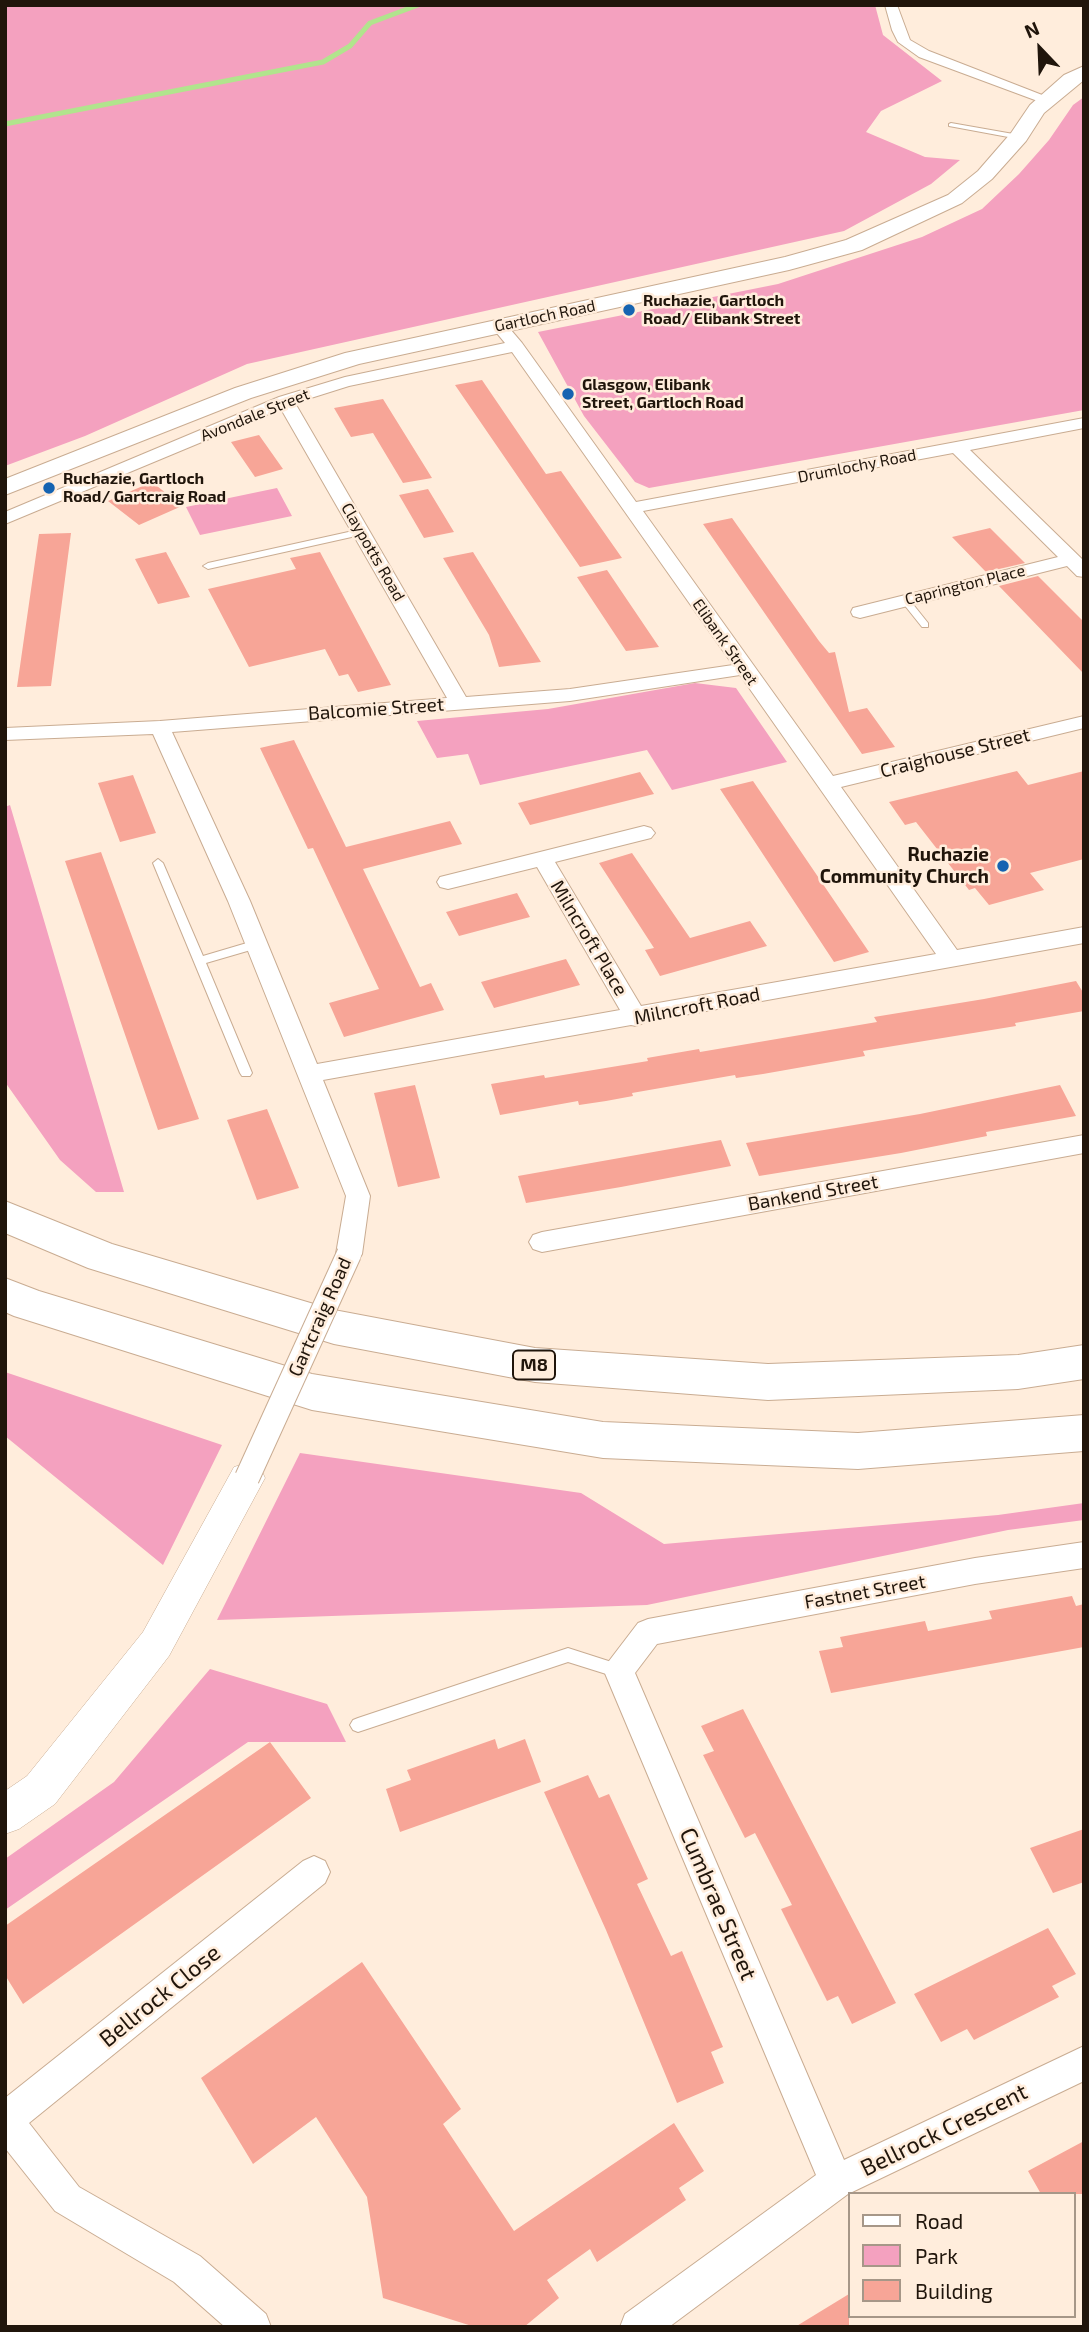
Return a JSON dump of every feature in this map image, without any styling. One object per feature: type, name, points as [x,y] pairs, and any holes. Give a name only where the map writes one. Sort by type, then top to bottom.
[{"type":"highway","name":"M8","points":[[5,1216],[102,1257],[334,1327],[536,1365],[768,1382],[1017,1372],[1084,1362]]},
{"type":"highway","points":[[5,1294],[28,1304],[312,1392],[603,1440],[858,1451],[1084,1433]]},
{"type":"main road","name":"Gartloch Road","points":[[5,488],[243,393],[353,358],[789,263],[854,245],[955,199],[985,174],[1019,137],[1037,109],[1084,72]]},
{"type":"street","points":[[891,5],[898,30],[905,42],[923,54],[1048,100]]},
{"type":"street","name":"Elibank Street","points":[[499,326],[516,346],[952,959]]},
{"type":"street","name":"Avondale Street","points":[[5,519],[285,401],[345,382],[516,346]]},
{"type":"street","name":"Claypotts Road","points":[[285,401],[460,702]]},
{"type":"street","name":"Drumlochy Road","points":[[631,508],[1084,423]]},
{"type":"street","points":[[957,447],[1077,565]]},
{"type":"street","name":"Caprington Place","points":[[860,612],[905,600],[1077,565]]},
{"type":"street","name":"Balcomie Street","points":[[5,734],[160,727],[570,695],[744,669]]},
{"type":"street","name":"Craighouse Street","points":[[827,784],[1084,722]]},
{"type":"street","name":"Gartcraig Road","points":[[5,1815],[41,1790],[156,1644],[247,1478],[349,1254],[358,1196],[257,944],[160,727]]},
{"type":"street","name":"Milncroft Place","points":[[448,882],[644,833]]},
{"type":"street","name":"Milncroft Place","points":[[542,858],[636,1018]]},
{"type":"street","name":"Milncroft Road","points":[[311,1074],[636,1018],[1084,935]]},
{"type":"street","name":"Bankend Street","points":[[542,1242],[1084,1144]]},
{"type":"street","name":"Fastnet Street","points":[[619,1671],[648,1632],[975,1571],[1084,1555]]},
{"type":"street","name":"Cumbrae Street","points":[[619,1671],[836,2182]]},
{"type":"street","name":"Bellrock Close","points":[[253,2327],[187,2269],[66,2199],[5,2120],[314,1872]]},
{"type":"street","name":"Bellrock Crescent","points":[[638,2327],[836,2182],[1084,2063]]},
{"type":"lane","points":[[951,125],[1019,137]]},
{"type":"lane","points":[[208,566],[362,532]]},
{"type":"lane","points":[[905,600],[925,625]]},
{"type":"lane","points":[[158,863],[246,1073]]},
{"type":"lane","points":[[199,961],[257,944]]},
{"type":"lane","points":[[358,1725],[568,1656],[619,1671]]},
{"type":"green space","points":[[5,5],[875,5],[883,35],[942,81],[881,111],[866,132],[925,157],[960,160],[931,184],[844,231],[247,364],[85,436],[5,466]]},
{"type":"green space","points":[[1084,97],[1084,410],[649,488],[635,482],[584,416],[538,332],[778,284],[922,237],[982,209],[1019,174],[1049,140],[1073,105]]},
{"type":"green space","points":[[277,488],[292,516],[200,535],[186,507]]},
{"type":"green space","points":[[695,683],[736,688],[787,762],[672,790],[647,750],[480,785],[468,754],[437,758],[417,721],[548,709]]},
{"type":"green space","points":[[10,805],[124,1192],[96,1192],[60,1160],[5,1082],[5,807]]},
{"type":"green space","points":[[5,1372],[222,1445],[163,1565],[5,1436]]},
{"type":"green space","points":[[300,1453],[581,1493],[664,1544],[998,1515],[1084,1503],[1084,1520],[1008,1530],[647,1605],[217,1620]]},
{"type":"green space","points":[[210,1669],[327,1704],[346,1742],[248,1742],[5,1910],[5,1859],[114,1782]]},
{"type":"building","points":[[482,380],[546,474],[561,471],[622,558],[580,567],[455,385]]},
{"type":"building","points":[[383,399],[432,478],[403,483],[373,433],[351,437],[334,408]]},
{"type":"building","points":[[259,435],[283,469],[255,477],[231,442]]},
{"type":"building","points":[[152,482],[182,506],[139,525],[108,501]]},
{"type":"building","points":[[428,489],[454,532],[424,538],[399,495]]},
{"type":"building","points":[[732,518],[819,641],[829,653],[835,652],[849,712],[867,708],[895,747],[862,754],[703,524]]},
{"type":"building","points":[[990,528],[1025,563],[986,572],[952,537]]},
{"type":"building","points":[[71,533],[51,686],[17,687],[39,534]]},
{"type":"building","points":[[166,552],[190,597],[158,604],[135,559]]},
{"type":"building","points":[[320,552],[391,685],[358,692],[348,674],[339,676],[325,649],[249,667],[208,589],[296,569],[290,558]]},
{"type":"building","points":[[473,552],[541,662],[499,667],[489,635],[443,558]]},
{"type":"building","points":[[607,570],[659,647],[626,651],[577,577]]},
{"type":"building","points":[[1038,576],[1084,622],[1084,674],[999,586]]},
{"type":"building","points":[[294,740],[346,847],[450,821],[462,844],[363,869],[420,987],[431,983],[444,1010],[344,1037],[329,1003],[379,989],[313,848],[308,849],[260,748]]},
{"type":"building","points":[[1017,771],[1028,785],[1084,771],[1084,859],[1030,873],[1044,890],[989,905],[975,888],[969,890],[916,822],[905,825],[889,802]]},
{"type":"building","points":[[640,772],[654,794],[530,825],[518,803]]},
{"type":"building","points":[[133,775],[156,833],[120,842],[98,783]]},
{"type":"building","points":[[753,781],[869,952],[834,962],[720,789]]},
{"type":"building","points":[[101,852],[199,1119],[158,1130],[65,861]]},
{"type":"building","points":[[632,853],[690,938],[750,921],[767,946],[660,976],[645,950],[654,948],[599,863]]},
{"type":"building","points":[[517,893],[530,917],[459,936],[446,912]]},
{"type":"building","points":[[566,959],[580,985],[494,1008],[481,982]]},
{"type":"building","points":[[1076,981],[1084,994],[1084,1011],[1015,1023],[1016,1026],[863,1051],[865,1056],[763,1074],[736,1078],[735,1075],[632,1093],[633,1096],[606,1101],[579,1105],[578,1101],[500,1115],[491,1084],[544,1075],[545,1078],[648,1061],[647,1058],[699,1049],[700,1052],[877,1022],[874,1017]]},
{"type":"building","points":[[415,1085],[440,1178],[398,1187],[374,1093]]},
{"type":"building","points":[[1060,1085],[1076,1116],[986,1132],[987,1136],[901,1153],[759,1176],[746,1143],[920,1114]]},
{"type":"building","points":[[267,1109],[299,1188],[257,1200],[227,1120]]},
{"type":"building","points":[[721,1140],[731,1166],[621,1187],[526,1203],[518,1176]]},
{"type":"building","points":[[1072,1596],[1076,1606],[1084,1604],[1084,1647],[831,1693],[819,1651],[843,1647],[840,1637],[925,1621],[928,1631],[992,1619],[989,1611]]},
{"type":"building","points":[[743,1709],[896,2003],[852,2024],[838,1996],[827,2001],[781,1909],[792,1905],[755,1833],[745,1838],[703,1755],[714,1751],[701,1726]]},
{"type":"building","points":[[495,1739],[498,1749],[525,1739],[541,1782],[400,1832],[386,1789],[411,1780],[407,1770]]},
{"type":"building","points":[[270,1742],[311,1798],[23,2004],[5,1975],[5,1926]]},
{"type":"building","points":[[588,1775],[599,1798],[609,1794],[648,1879],[637,1884],[671,1956],[682,1951],[723,2047],[711,2052],[724,2083],[677,2103],[606,1930],[544,1792]]},
{"type":"building","points":[[1084,1829],[1084,1882],[1053,1893],[1030,1848]]},
{"type":"building","points":[[1048,1928],[1076,1974],[1052,1986],[1059,1997],[974,2040],[967,2029],[941,2042],[914,1994]]},
{"type":"building","points":[[362,1962],[461,2109],[443,2124],[514,2231],[674,2123],[704,2171],[679,2188],[686,2200],[597,2262],[590,2249],[547,2280],[559,2298],[524,2327],[475,2327],[383,2298],[367,2197],[316,2117],[253,2164],[201,2078]]},
{"type":"building","points":[[1084,2141],[1084,2194],[1040,2192],[1028,2171]]},
{"type":"building","points":[[848,2295],[849,2327],[795,2327]]},
{"type":"waterway","points":[[5,124],[323,62],[350,46],[370,23],[418,5]]},
{"type":"place","name":"Ruchazie, Gartloch Road/ Elibank Street","points":[[629,310]]},
{"type":"place","name":"Glasgow, Elibank Street, Gartloch Road","points":[[568,394]]},
{"type":"place","name":"Ruchazie, Gartloch Road/ Gartcraig Road","points":[[49,488]]},
{"type":"place","name":"Ruchazie Community Church","points":[[1003,866]]}]
